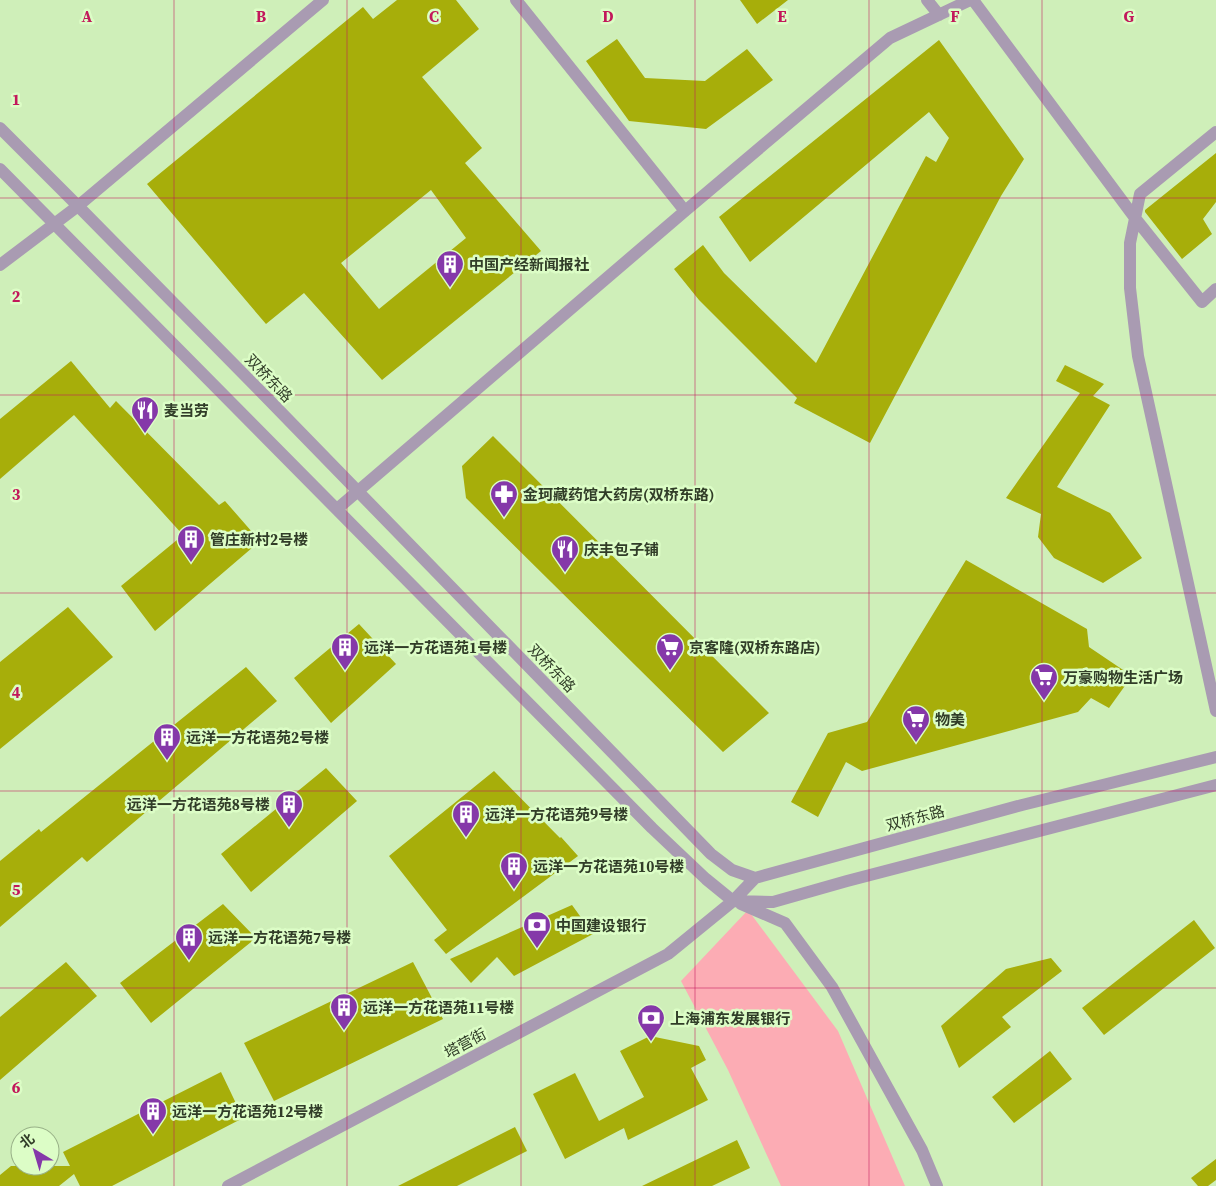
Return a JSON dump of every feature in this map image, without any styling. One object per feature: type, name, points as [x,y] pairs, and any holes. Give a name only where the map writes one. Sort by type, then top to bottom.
[{"type":"street","points":[[0,265],[78,206],[323,0]]},
{"type":"street","points":[[516,0],[685,211]]},
{"type":"street","points":[[927,0],[938,15]]},
{"type":"street","points":[[337,509],[890,38],[972,0],[1135,218],[1202,302],[1216,289]]},
{"type":"street","name":"双桥东路","points":[[0,128],[711,854],[732,870],[755,878],[1022,805],[1216,758]]},
{"type":"street","points":[[1216,132],[1140,194],[1130,243],[1130,288],[1138,356],[1216,711]]},
{"type":"street","points":[[0,169],[652,828],[706,879],[733,901],[785,923],[832,986],[922,1150],[937,1186]]},
{"type":"street","points":[[733,901],[773,902],[1216,785]]},
{"type":"street","name":"塔营街","points":[[228,1186],[668,954],[733,901],[755,878]]},
{"type":"shaded area","points":[[748,910],[838,1031],[905,1186],[781,1186],[728,1070],[681,981]]},
{"type":"building","points":[[397,0],[456,0],[479,29],[422,77],[482,148],[465,163],[541,251],[382,380],[304,293],[266,324],[147,184],[363,7],[373,19]],"holes":[[[431,190],[466,238],[379,309],[341,263]]]},
{"type":"building","points":[[740,0],[788,0],[757,24]]},
{"type":"building","points":[[617,39],[645,78],[705,81],[747,49],[773,80],[706,129],[629,121],[586,61]]},
{"type":"building","points":[[939,40],[1024,159],[1001,196],[870,443],[794,403],[797,398],[699,300],[674,269],[703,245],[724,273],[816,363],[926,156],[936,162],[949,138],[929,112],[750,262],[719,217]]},
{"type":"building","points":[[1216,153],[1216,202],[1203,219],[1212,234],[1182,259],[1145,210]]},
{"type":"building","points":[[71,361],[110,408],[116,401],[219,505],[225,501],[260,541],[155,631],[121,586],[183,535],[74,415],[0,479],[0,419]]},
{"type":"building","points":[[1065,365],[1104,384],[1093,396],[1110,405],[1057,487],[1110,513],[1142,558],[1103,583],[1054,558],[1038,537],[1041,514],[1006,498],[1080,393],[1056,381]]},
{"type":"building","points":[[493,436],[769,713],[723,752],[466,498],[462,466]]},
{"type":"building","points":[[966,560],[1087,629],[1089,647],[1132,676],[1109,708],[1091,698],[1078,712],[862,771],[846,762],[818,817],[791,802],[828,733],[867,722]]},
{"type":"building","points":[[68,607],[113,657],[0,749],[0,662]]},
{"type":"building","name":"远洋一方花语苑1号楼","points":[[359,624],[396,664],[331,723],[294,678]]},
{"type":"building","name":"远洋一方花语苑2号楼","points":[[246,667],[277,701],[87,862],[82,857],[0,927],[0,861],[39,829],[41,832]]},
{"type":"building","name":"远洋一方花语苑8号楼","points":[[326,768],[357,801],[251,892],[221,854]]},
{"type":"building","points":[[494,771],[578,856],[446,954],[434,940],[447,930],[389,856]]},
{"type":"building","name":"远洋一方花语苑7号楼","points":[[223,904],[256,938],[151,1023],[120,983]]},
{"type":"building","name":"中国建设银行","points":[[572,905],[593,934],[514,976],[497,957],[471,983],[450,959]]},
{"type":"building","points":[[1194,920],[1215,948],[1104,1035],[1082,1008]]},
{"type":"building","points":[[1051,958],[1062,971],[1002,1017],[1011,1027],[959,1068],[941,1026],[1006,969]]},
{"type":"building","points":[[66,962],[97,996],[0,1080],[0,1017]]},
{"type":"building","name":"远洋一方花语苑11号楼","points":[[413,962],[443,1019],[274,1101],[244,1043]]},
{"type":"building","points":[[650,1036],[699,1046],[706,1060],[691,1068],[708,1100],[628,1140],[624,1128],[565,1159],[533,1094],[575,1073],[599,1121],[644,1097],[620,1051]]},
{"type":"building","points":[[1050,1051],[1072,1079],[1014,1123],[992,1097]]},
{"type":"building","name":"远洋一方花语苑12号楼","points":[[221,1072],[243,1118],[112,1186],[80,1186],[74,1174],[59,1186],[0,1186],[0,1175],[10,1167],[10,1176],[60,1176],[60,1166],[70,1166],[63,1152]]},
{"type":"building","points":[[515,1127],[527,1151],[457,1186],[398,1186]]},
{"type":"building","points":[[737,1140],[750,1168],[712,1186],[642,1186]]},
{"type":"building","points":[[1216,1159],[1216,1180],[1208,1186],[1198,1186],[1191,1178]]},
{"type":"place","name":"中国产经新闻报社","points":[[450,288]]},
{"type":"place","name":"麦当劳","points":[[145,434]]},
{"type":"place","name":"金珂藏药馆大药房(双桥东路)","points":[[504,518]]},
{"type":"place","name":"管庄新村2号楼","points":[[191,563]]},
{"type":"place","name":"庆丰包子铺","points":[[565,573]]},
{"type":"place","name":"远洋一方花语苑1号楼","points":[[345,671]]},
{"type":"place","name":"京客隆(双桥东路店)","points":[[670,671]]},
{"type":"place","name":"万豪购物生活广场","points":[[1044,701]]},
{"type":"place","name":"物美","points":[[916,743]]},
{"type":"place","name":"远洋一方花语苑2号楼","points":[[167,761]]},
{"type":"place","name":"远洋一方花语苑8号楼","points":[[289,828]]},
{"type":"place","name":"远洋一方花语苑9号楼","points":[[466,838]]},
{"type":"place","name":"远洋一方花语苑10号楼","points":[[514,890]]},
{"type":"place","name":"中国建设银行","points":[[537,949]]},
{"type":"place","name":"远洋一方花语苑7号楼","points":[[189,961]]},
{"type":"place","name":"远洋一方花语苑11号楼","points":[[344,1031]]},
{"type":"place","name":"上海浦东发展银行","points":[[651,1042]]},
{"type":"place","name":"远洋一方花语苑12号楼","points":[[153,1135]]}]
